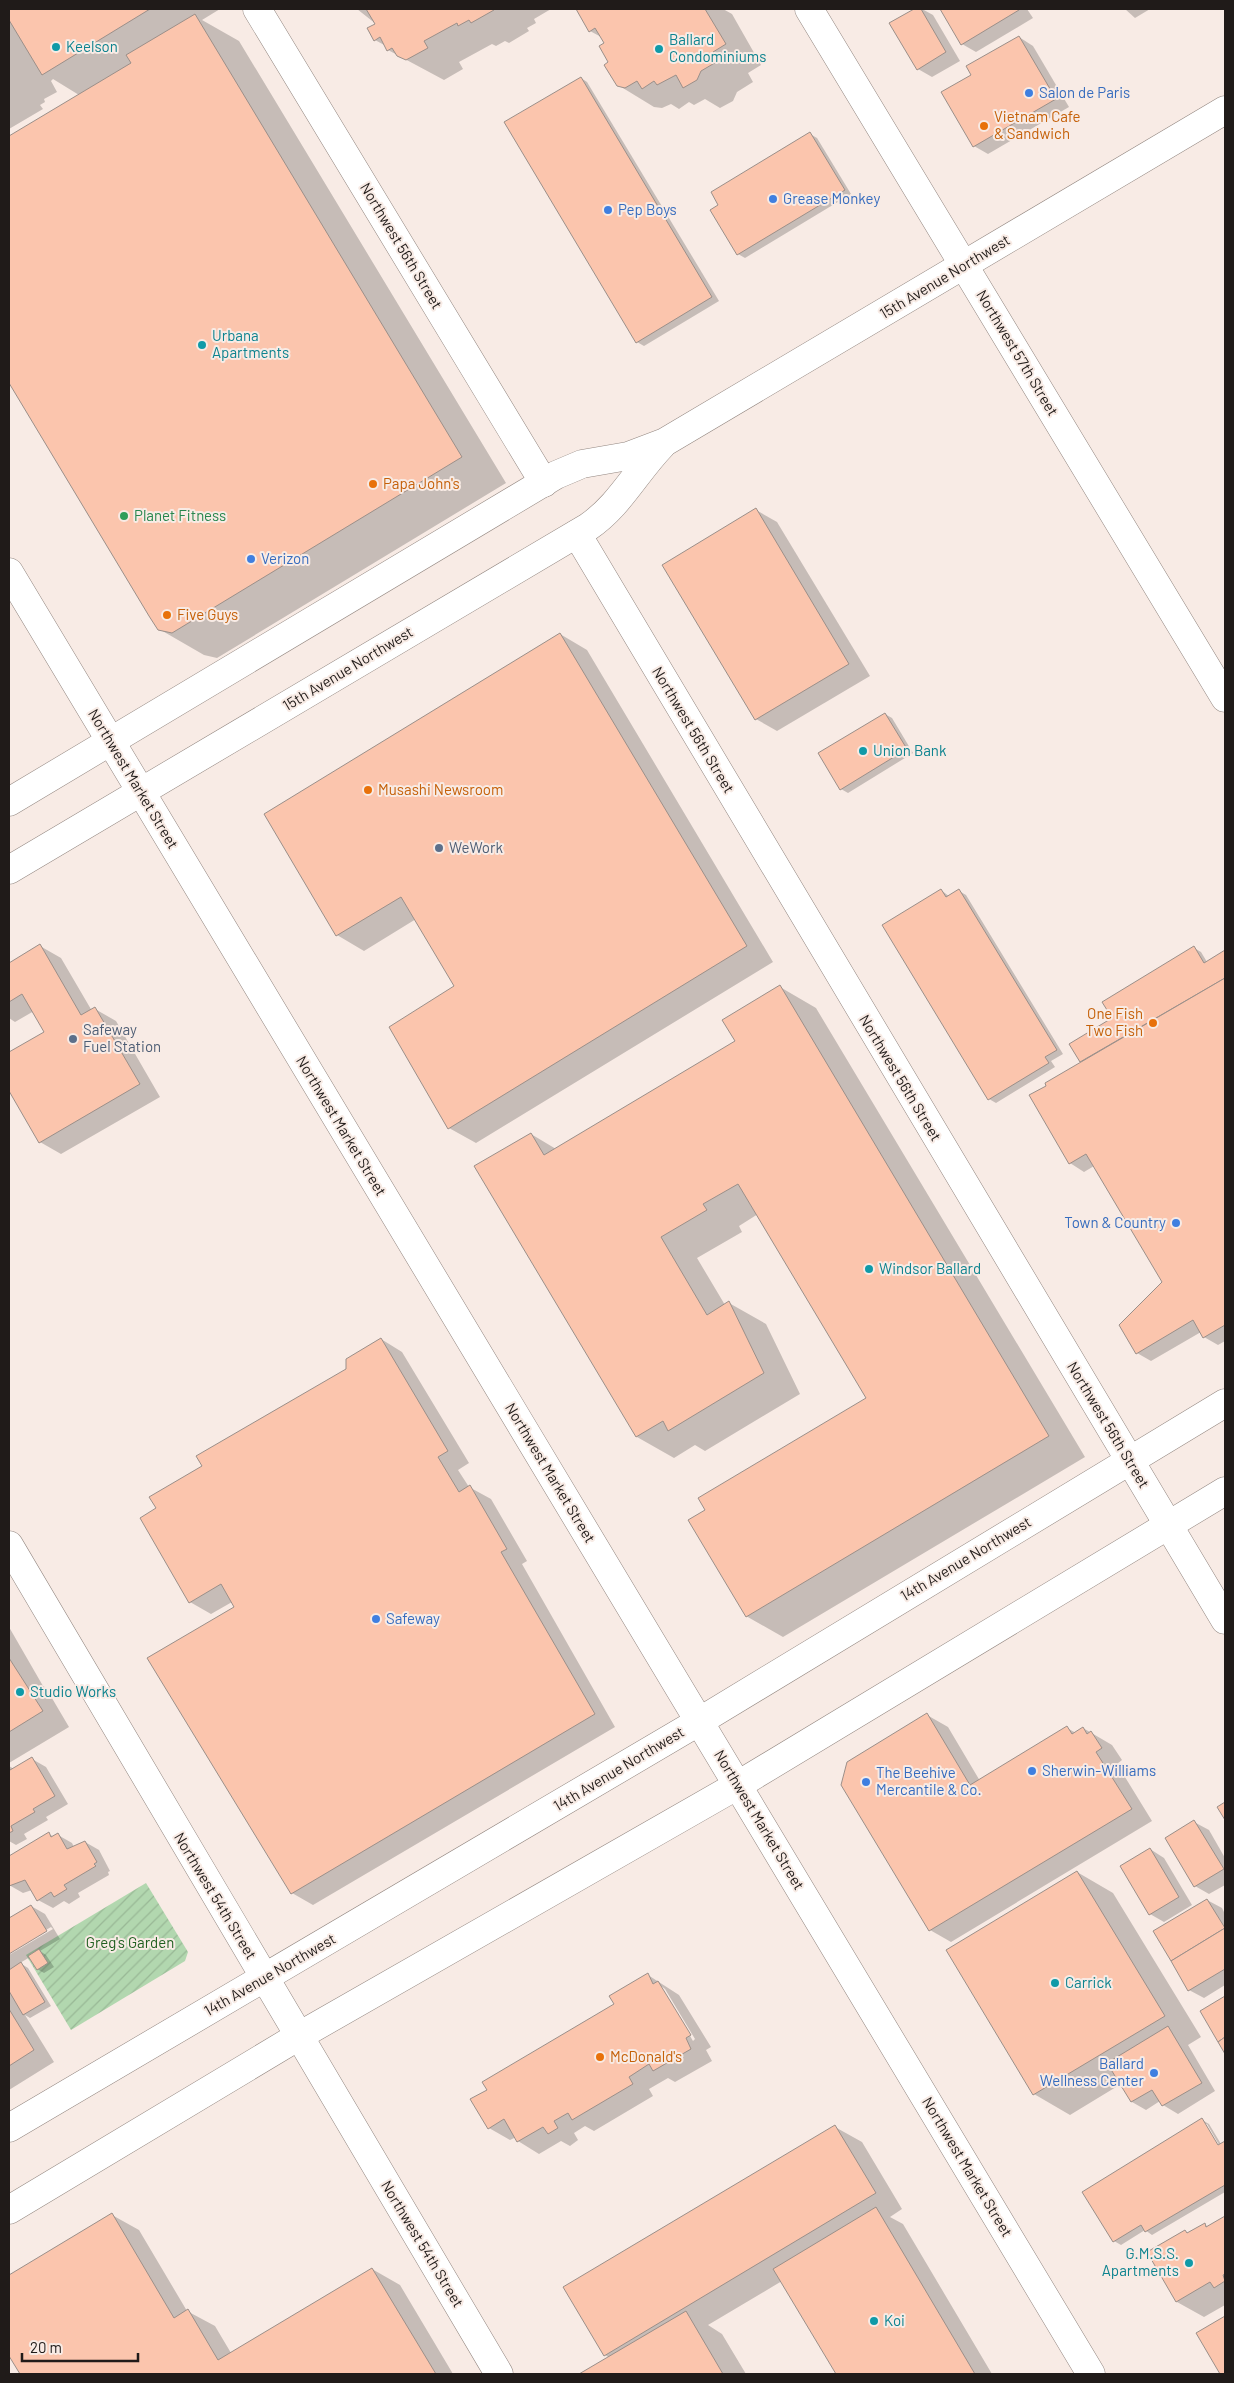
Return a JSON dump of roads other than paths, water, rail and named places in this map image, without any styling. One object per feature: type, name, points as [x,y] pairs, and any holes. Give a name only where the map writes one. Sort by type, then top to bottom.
[{"type":"street","name":"Northwest 56th Street","points":[[257,9],[544,483]]},
{"type":"street","name":"Northwest 57th Street","points":[[809,9],[1225,698]]},
{"type":"street","name":"15th Avenue Northwest","points":[[9,802],[544,483],[582,464],[628,456],[665,442],[1225,110]]},
{"type":"street","name":"15th Avenue Northwest","points":[[9,870],[577,534],[610,510],[648,459],[665,442]]},
{"type":"street","name":"Northwest 56th Street","points":[[577,534],[1225,1620]]},
{"type":"street","name":"Northwest Market Street","points":[[9,572],[1091,2374]]},
{"type":"street","name":"14th Avenue Northwest","points":[[9,2128],[700,1721],[1225,1403]]},
{"type":"street","points":[[9,2210],[299,2036],[738,1785],[1225,1491]]},
{"type":"street","name":"Northwest 54th Street","points":[[9,1545],[500,2374]]},
{"type":"place","name":"Keelson","points":[[56,47]]},
{"type":"place","name":"Ballard Condominiums","points":[[659,49]]},
{"type":"place","name":"Salon de Paris","points":[[1029,93]]},
{"type":"place","name":"Vietnam Cafe & Sandwich","points":[[984,126]]},
{"type":"place","name":"Grease Monkey","points":[[773,199]]},
{"type":"place","name":"Pep Boys","points":[[608,210]]},
{"type":"place","name":"Urbana Apartments","points":[[202,345]]},
{"type":"place","name":"Papa John's","points":[[373,484]]},
{"type":"place","name":"Planet Fitness","points":[[124,516]]},
{"type":"place","name":"Verizon","points":[[251,559]]},
{"type":"place","name":"Five Guys","points":[[167,615]]},
{"type":"place","name":"Union Bank","points":[[863,751]]},
{"type":"place","name":"Musashi Newsroom","points":[[368,790]]},
{"type":"place","name":"WeWork","points":[[439,848]]},
{"type":"place","name":"One Fish Two Fish","points":[[1153,1023]]},
{"type":"place","name":"Safeway Fuel Station","points":[[73,1039]]},
{"type":"place","name":"Town & Country","points":[[1176,1223]]},
{"type":"place","name":"Windsor Ballard","points":[[869,1269]]},
{"type":"place","name":"Safeway","points":[[376,1619]]},
{"type":"place","name":"Studio Works","points":[[20,1692]]},
{"type":"place","name":"Sherwin-Williams","points":[[1032,1771]]},
{"type":"place","name":"The Beehive Mercantile & Co.","points":[[866,1782]]},
{"type":"place","name":"Carrick","points":[[1055,1983]]},
{"type":"place","name":"McDonald's","points":[[600,2057]]},
{"type":"place","name":"Ballard Wellness Center","points":[[1154,2073]]},
{"type":"place","name":"G.M.S.S. Apartments","points":[[1189,2263]]},
{"type":"place","name":"Koi","points":[[874,2321]]},
{"type":"park label","name":"Greg's Garden","points":[[130,1943]]}]
